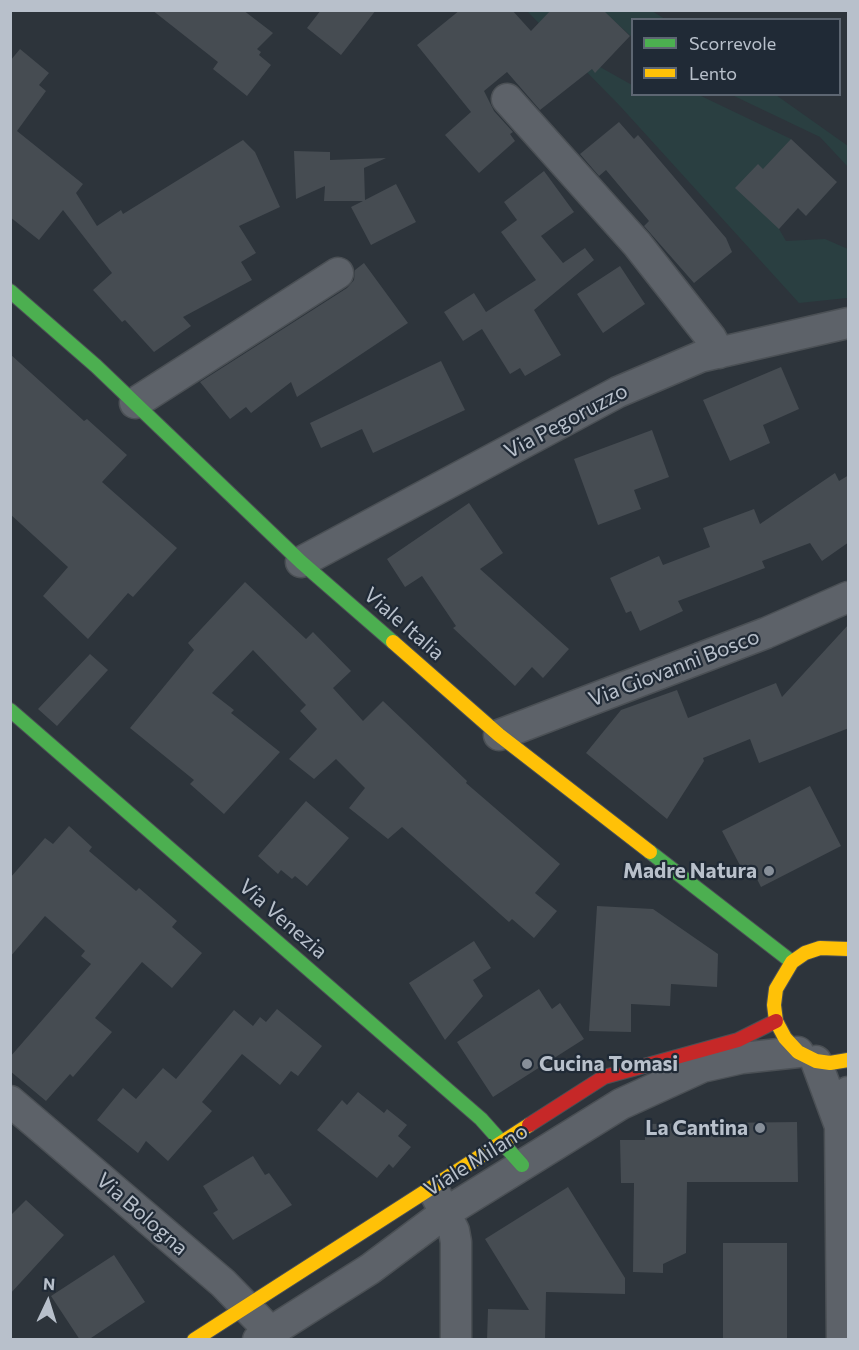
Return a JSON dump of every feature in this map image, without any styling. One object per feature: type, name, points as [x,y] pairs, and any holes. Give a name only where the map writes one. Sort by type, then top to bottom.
[{"type":"main road","name":"Viale Italia","points":[[10,291],[135,403],[301,562],[499,735],[792,962]]},
{"type":"main road","name":"Via Venezia","points":[[10,710],[474,1113],[513,1154]]},
{"type":"main road","points":[[849,949],[819,948],[805,953],[792,962],[782,975],[776,989],[774,1005],[776,1021],[785,1038],[807,1056],[830,1063],[849,1060]]},
{"type":"main road","name":"Viale Milano","points":[[513,1154],[604,1077],[738,1040],[776,1021]]},
{"type":"main road","name":"Viale Milano","points":[[194,1340],[244,1305],[439,1200]]},
{"type":"street","points":[[507,99],[637,244],[711,338],[719,353]]},
{"type":"street","points":[[135,403],[338,273]]},
{"type":"street","name":"Via Pegoruzzo","points":[[301,562],[618,392],[700,357],[849,323]]},
{"type":"street","name":"Via Giovanni Bosco","points":[[499,735],[765,633],[849,597]]},
{"type":"street","points":[[807,1056],[840,1126]]},
{"type":"street","name":"Viale Milano","points":[[264,1336],[370,1269],[439,1200],[513,1154],[702,1067],[742,1058],[807,1056]]},
{"type":"street","points":[[842,1340],[840,1126],[849,1092]]},
{"type":"street","name":"Via Bologna","points":[[10,1101],[223,1283],[244,1305],[264,1336]]},
{"type":"street","points":[[439,1200],[456,1242],[456,1340]]},
{"type":"green space","points":[[527,11],[551,11],[542,21],[595,72],[600,67],[631,84],[631,96],[701,96],[791,139],[779,229],[786,241],[825,239],[848,249],[847,298],[799,303],[620,106]]},
{"type":"green space","points":[[603,11],[652,11],[663,18],[631,18],[631,36]]},
{"type":"green space","points":[[734,96],[777,96],[848,146],[848,167],[820,137]]},
{"type":"building","points":[[152,10],[243,10],[273,33],[257,49],[261,52],[259,55],[271,65],[247,96],[213,69],[218,62]]},
{"type":"building","points":[[321,10],[376,10],[341,55],[307,28]]},
{"type":"building","points":[[460,10],[512,10],[531,31],[551,10],[603,10],[630,36],[595,73],[592,69],[540,110],[507,72],[484,91],[494,111],[513,132],[510,134],[515,141],[479,173],[445,135],[471,112],[417,45]]},
{"type":"building","points":[[20,49],[49,73],[39,85],[46,91],[17,131],[83,184],[76,193],[97,226],[121,210],[123,214],[243,140],[255,152],[280,207],[239,226],[256,253],[241,262],[252,280],[183,317],[191,326],[154,352],[93,290],[112,273],[63,210],[39,240],[10,217],[10,61]]},
{"type":"building","points":[[619,122],[634,139],[638,135],[726,238],[732,252],[694,283],[644,226],[649,221],[606,170],[599,176],[580,154]]},
{"type":"building","points":[[791,139],[837,182],[806,216],[798,208],[779,229],[735,188],[758,164],[763,169]]},
{"type":"building","points":[[294,151],[330,152],[330,160],[386,158],[364,168],[365,200],[396,184],[416,222],[371,245],[351,207],[363,201],[324,201],[325,186],[296,199]]},
{"type":"building","points":[[544,171],[574,212],[541,236],[563,263],[585,248],[594,260],[534,310],[561,355],[525,376],[520,368],[510,374],[482,329],[463,341],[444,312],[474,293],[486,312],[536,280],[501,232],[517,220],[504,202]]},
{"type":"building","points":[[364,263],[408,323],[297,397],[291,382],[251,413],[246,407],[230,419],[200,382],[347,288],[354,280],[355,270]]},
{"type":"building","points":[[620,266],[645,304],[603,333],[577,294]]},
{"type":"building","points":[[10,354],[84,421],[87,419],[127,455],[102,482],[177,548],[133,597],[128,593],[88,639],[43,596],[68,567],[10,514]]},
{"type":"building","points":[[441,361],[465,410],[373,453],[362,429],[321,448],[310,423]]},
{"type":"building","points":[[781,367],[799,409],[763,425],[770,443],[730,461],[703,400]]},
{"type":"building","points":[[652,430],[669,477],[634,490],[641,509],[598,525],[574,459]]},
{"type":"building","points":[[835,473],[839,481],[849,475],[849,542],[822,561],[810,543],[762,561],[765,568],[678,601],[683,611],[640,631],[631,611],[626,613],[610,578],[659,556],[663,565],[710,547],[703,528],[754,509],[760,524]]},
{"type":"building","points":[[469,503],[503,553],[480,569],[569,649],[543,678],[532,667],[515,686],[453,628],[456,626],[422,576],[405,587],[387,559]]},
{"type":"building","points":[[245,582],[306,639],[313,632],[351,671],[333,688],[363,721],[383,701],[467,781],[466,783],[560,864],[535,893],[557,911],[534,938],[512,919],[509,922],[402,827],[388,839],[349,808],[365,788],[336,759],[314,779],[289,759],[317,729],[300,711],[306,705],[253,650],[212,693],[234,710],[231,713],[280,752],[224,814],[190,784],[194,780],[130,728],[194,650],[188,643]]},
{"type":"building","points":[[849,624],[849,728],[759,763],[750,739],[703,758],[704,761],[667,819],[586,753],[621,710],[677,690],[688,718],[776,683],[782,697]]},
{"type":"building","points":[[90,654],[108,670],[57,726],[38,709]]},
{"type":"building","points":[[810,786],[841,846],[761,887],[752,869],[744,873],[722,831]]},
{"type":"building","points":[[306,801],[349,838],[307,886],[295,876],[292,879],[281,870],[278,874],[258,856]]},
{"type":"building","points":[[69,826],[92,847],[89,851],[136,891],[139,888],[177,921],[172,927],[202,953],[172,988],[142,962],[95,1018],[112,1032],[73,1077],[70,1074],[46,1101],[10,1071],[10,1057],[91,964],[81,956],[85,951],[45,916],[10,957],[10,878],[45,838],[53,844]]},
{"type":"building","points":[[597,906],[653,909],[718,954],[717,987],[671,984],[670,1006],[631,1004],[631,1032],[589,1031]]},
{"type":"building","points":[[474,941],[491,968],[473,980],[483,996],[445,1040],[409,983]]},
{"type":"building","points":[[539,989],[552,1009],[560,1003],[584,1039],[493,1097],[457,1042]]},
{"type":"building","points":[[277,1009],[322,1046],[298,1076],[291,1071],[280,1085],[242,1054],[202,1102],[212,1111],[168,1161],[146,1141],[138,1153],[97,1120],[123,1088],[136,1099],[163,1068],[176,1079],[234,1010],[253,1026],[260,1017],[266,1022]]},
{"type":"building","points":[[358,1092],[384,1113],[387,1109],[407,1125],[398,1136],[411,1147],[393,1168],[389,1164],[377,1178],[317,1130],[342,1100],[347,1105]]},
{"type":"building","points":[[797,1122],[798,1182],[687,1182],[686,1253],[663,1264],[663,1273],[633,1272],[634,1183],[621,1183],[620,1140],[645,1140],[645,1124]]},
{"type":"building","points":[[253,1156],[265,1175],[269,1173],[292,1205],[233,1240],[213,1213],[218,1210],[203,1186]]},
{"type":"building","points":[[568,1187],[625,1278],[625,1294],[546,1292],[545,1340],[487,1340],[488,1309],[529,1310],[485,1239]]},
{"type":"building","points":[[26,1200],[64,1235],[10,1294],[10,1216]]},
{"type":"building","points":[[723,1243],[787,1243],[787,1340],[723,1340]]},
{"type":"building","points":[[114,1255],[145,1302],[88,1340],[80,1340],[51,1296]]},
{"type":"traffic: fast","points":[[10,291],[96,366],[301,562],[393,642]]},
{"type":"traffic: fast","points":[[10,710],[481,1119],[522,1165]]},
{"type":"traffic: fast","points":[[650,852],[792,962]]},
{"type":"traffic: slow","points":[[393,642],[499,735],[650,852]]},
{"type":"traffic: slow","points":[[848,949],[820,948],[805,953],[792,962],[776,989],[774,1005],[776,1021],[785,1038],[798,1052],[816,1061],[830,1063],[848,1060]]},
{"type":"traffic: slow","points":[[194,1340],[529,1125]]},
{"type":"traffic: jam","points":[[529,1125],[604,1077],[738,1040],[776,1021]]},
{"type":"place","name":"Madre Natura","points":[[769,871]]},
{"type":"place","name":"Cucina Tomasi","points":[[527,1064]]},
{"type":"place","name":"La Cantina","points":[[760,1128]]}]
